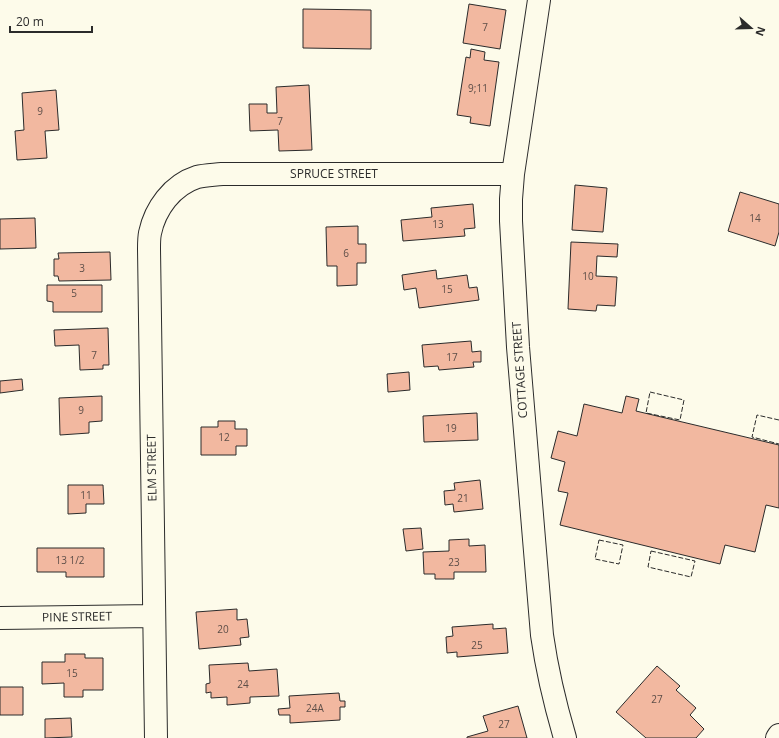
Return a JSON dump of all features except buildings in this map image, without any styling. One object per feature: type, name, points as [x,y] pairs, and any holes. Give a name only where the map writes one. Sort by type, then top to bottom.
[{"type":"street","name":"COTTAGE STREET","points":[[539,0],[513,174],[511,220],[516,321],[542,635],[549,680],[565,738]]},
{"type":"street","name":"SPRUCE STREET","points":[[164,201],[184,183],[206,175],[513,174]]},
{"type":"street","name":"ELM STREET","points":[[156,738],[149,249],[150,233],[153,222],[164,201]]},
{"type":"street","name":"PINE STREET","points":[[0,618],[154,616]]},
{"type":"fence","points":[[650,392],[684,400],[680,420],[646,413],[650,392]]},
{"type":"fence","points":[[779,420],[757,415],[752,437],[779,444]]},
{"type":"fence","points":[[599,540],[623,545],[619,564],[595,559],[599,540]]},
{"type":"fence","points":[[651,551],[695,561],[691,577],[648,567],[651,551]]}]
